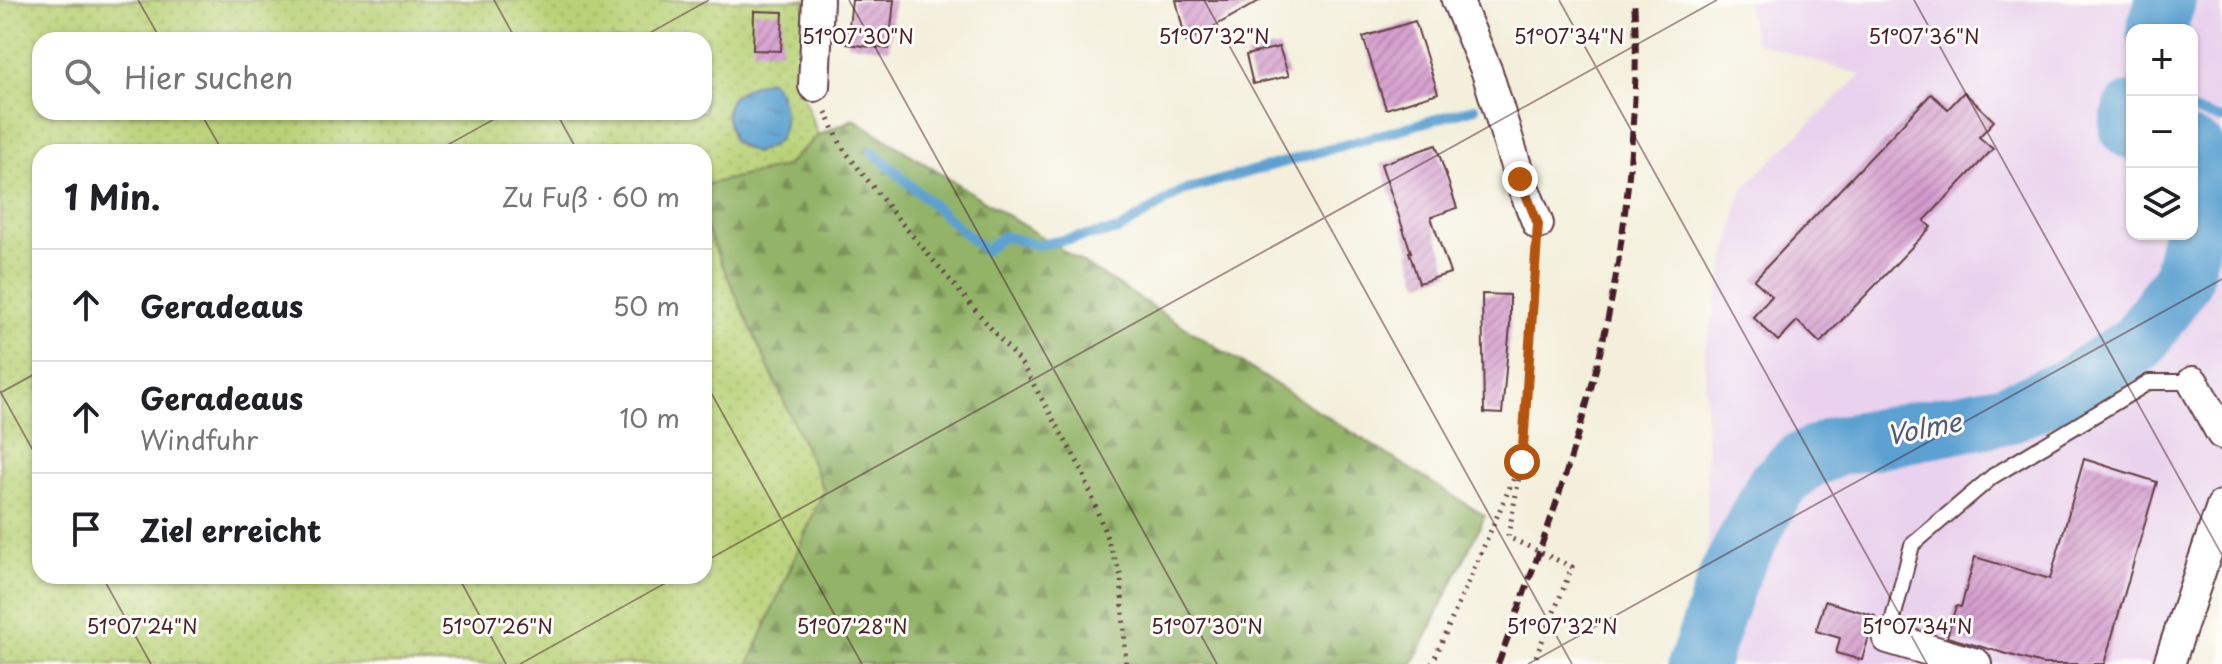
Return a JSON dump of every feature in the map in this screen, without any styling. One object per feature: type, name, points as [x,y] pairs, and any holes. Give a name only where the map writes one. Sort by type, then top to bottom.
[{"type":"street","points":[[814,86],[818,0]]},
{"type":"street","points":[[1457,0],[1487,72],[1520,179],[1538,224]]},
{"type":"street","points":[[2193,382],[2222,434]]},
{"type":"street","points":[[2169,664],[2222,506]]},
{"type":"street","points":[[1888,638],[1976,664]]},
{"type":"lane","points":[[1888,638],[1912,545],[1982,485],[2149,382],[2193,382]]},
{"type":"path","points":[[814,86],[842,147],[893,213],[1023,366],[1082,470],[1121,576],[1126,664]]},
{"type":"path","points":[[1533,664],[1572,567],[1508,537],[1522,462],[1538,224]]},
{"type":"path","points":[[1432,664],[1522,462]]},
{"type":"shaded area","points":[[1746,0],[2222,0],[2222,510],[2174,664],[1709,664],[1705,350],[1742,189],[1861,75],[1755,42]]},
{"type":"green space","points":[[0,0],[806,0],[802,93],[818,135],[786,166],[712,183],[712,144],[32,144],[32,584],[712,584],[712,242],[824,490],[749,664],[0,664]]},
{"type":"green space","points":[[854,119],[1485,516],[1413,664],[749,664],[824,490],[712,242],[712,183],[786,166],[818,135]]},
{"type":"water","points":[[770,80],[782,101],[783,127],[775,143],[754,153],[734,142],[727,109],[738,93]]},
{"type":"building","points":[[852,0],[894,0],[889,49],[847,44]]},
{"type":"building","points":[[1176,0],[1261,0],[1186,42]]},
{"type":"building","points":[[754,11],[783,12],[781,51],[753,50]]},
{"type":"building","points":[[1415,21],[1438,93],[1386,109],[1363,37]]},
{"type":"building","points":[[1279,47],[1289,76],[1253,84],[1246,55]]},
{"type":"building","points":[[1964,92],[1994,121],[1979,137],[1993,149],[1924,221],[1931,227],[1820,343],[1797,321],[1778,341],[1753,317],[1772,296],[1754,280],[1931,94],[1948,109]]},
{"type":"building","points":[[1436,145],[1457,208],[1431,217],[1450,273],[1419,283],[1381,164]]},
{"type":"building","points":[[1482,294],[1510,295],[1502,414],[1484,413]]},
{"type":"building","points":[[2084,459],[2157,482],[2104,664],[2042,664],[1947,637],[1956,606],[1961,607],[1975,557],[2050,579]]},
{"type":"building","points":[[1825,601],[1875,616],[1862,660],[1836,653],[1840,638],[1816,631]]},
{"type":"waterway","name":"Volme","points":[[2158,24],[2166,0]]},
{"type":"waterway","points":[[872,151],[985,251],[1003,236],[1037,245],[1119,230],[1182,191],[1475,108]]},
{"type":"waterway","points":[[2198,113],[2222,119]]},
{"type":"waterway","name":"Volme","points":[[2198,154],[2207,171],[2198,209]]},
{"type":"waterway","name":"Volme","points":[[1698,664],[1729,575],[1775,487],[1800,463],[1837,446],[2006,414],[2069,388],[2139,342],[2182,279],[2191,240]]},
{"type":"railway","points":[[1498,664],[1575,444],[1610,308],[1631,153],[1636,61],[1634,0]]},
{"type":"route","points":[[1520,179],[1538,224],[1522,462]]}]
